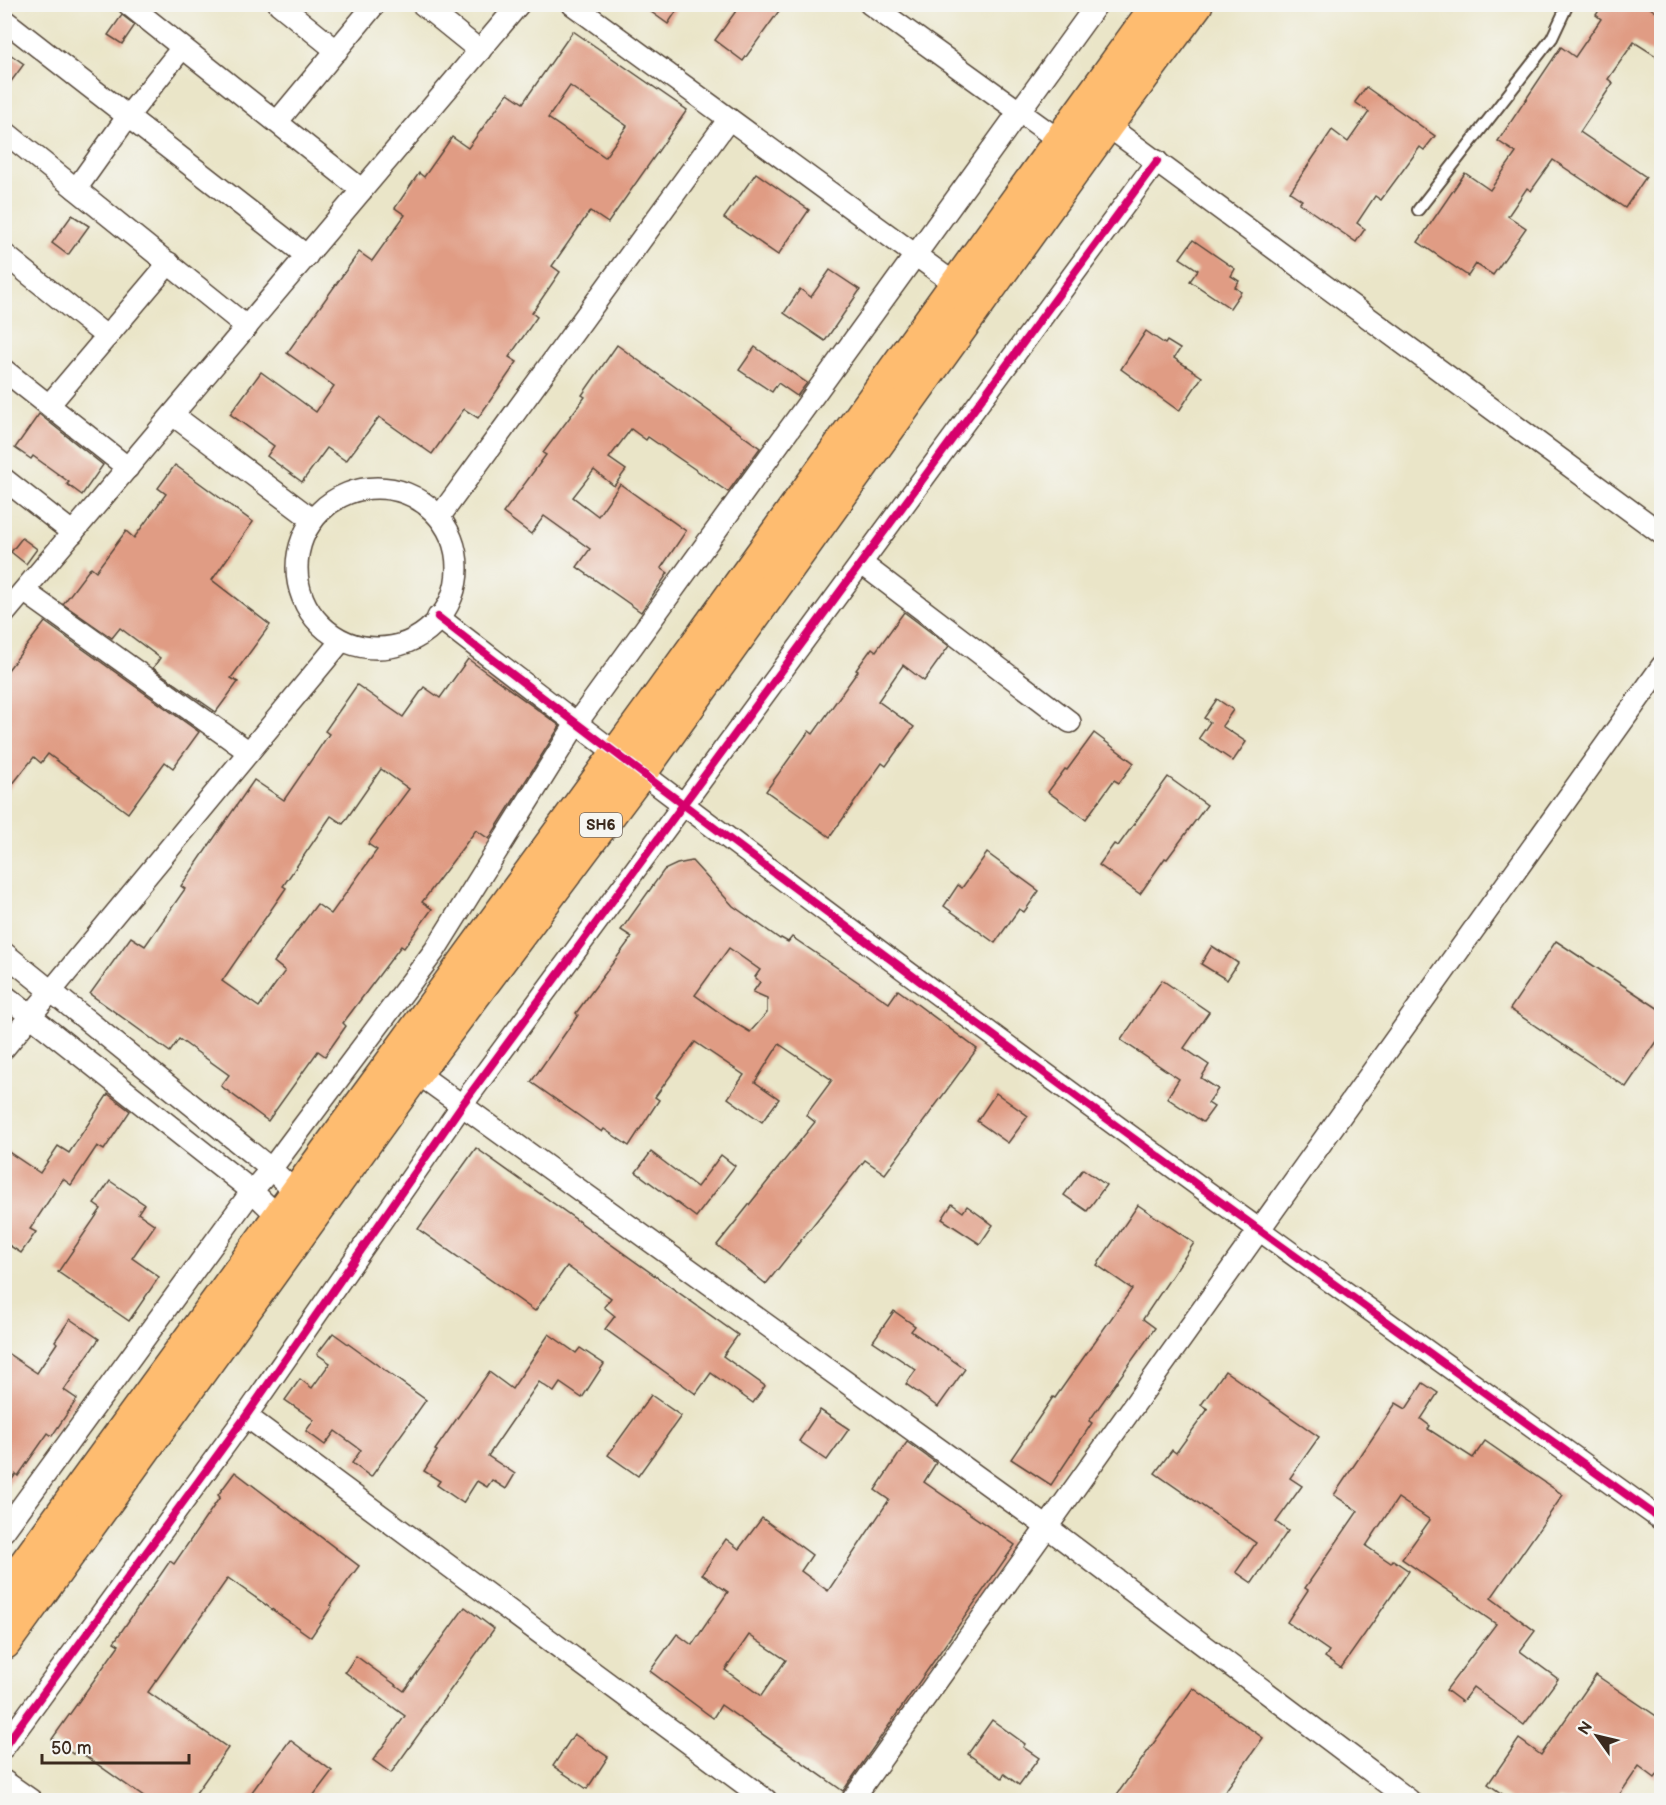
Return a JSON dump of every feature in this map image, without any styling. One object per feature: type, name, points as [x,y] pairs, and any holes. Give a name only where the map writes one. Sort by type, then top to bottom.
[{"type":"main road","name":"SH6","points":[[1095,116],[1159,4]]},
{"type":"main road","name":"SH6","points":[[4,1643],[298,1214],[628,764],[1095,116],[1196,4]]},
{"type":"main road","name":"SH6","points":[[4,1594],[298,1214]]},
{"type":"street","points":[[128,4],[362,190]]},
{"type":"street","points":[[279,4],[337,51]]},
{"type":"street","points":[[277,122],[375,4]]},
{"type":"street","points":[[422,4],[480,51]]},
{"type":"street","points":[[249,752],[11,602],[73,533],[519,4]]},
{"type":"street","points":[[572,4],[968,293]]},
{"type":"street","points":[[870,4],[1071,149]]},
{"type":"street","points":[[4,1531],[252,1191],[271,1169],[435,950],[576,723],[1097,4]]},
{"type":"street","points":[[4,20],[307,256]]},
{"type":"street","points":[[76,189],[128,116],[182,48]]},
{"type":"street","points":[[1095,116],[1662,534]]},
{"type":"street","points":[[440,516],[729,119]]},
{"type":"street","points":[[4,131],[247,327]]},
{"type":"street","points":[[4,1747],[246,1416],[462,1105],[1157,161]]},
{"type":"street","points":[[4,254],[107,337]]},
{"type":"street","points":[[49,405],[169,263]]},
{"type":"street","points":[[4,369],[128,468]]},
{"type":"street","points":[[173,415],[312,520]]},
{"type":"street","points":[[4,479],[73,533]]},
{"type":"street","points":[[381,486],[412,494],[440,516],[453,541],[458,572],[450,603],[425,633],[403,645],[371,649],[341,641],[315,621],[300,595],[295,564],[303,532],[312,520],[321,509],[350,491],[381,486]]},
{"type":"street","points":[[861,563],[1070,722]]},
{"type":"street","points":[[438,617],[628,764],[1258,1231],[1662,1520]]},
{"type":"street","points":[[4,1048],[341,641]]},
{"type":"street","points":[[852,1800],[1662,666]]},
{"type":"street","points":[[4,953],[271,1169],[298,1214]]},
{"type":"street","points":[[4,995],[252,1191],[298,1214]]},
{"type":"street","points":[[406,1065],[1047,1527],[1409,1800]]},
{"type":"street","points":[[246,1416],[766,1800]]},
{"type":"street","points":[[4,1781],[32,1800]]},
{"type":"lane","points":[[1418,210],[1552,38],[1568,4]]},
{"type":"building","points":[[640,4],[681,4],[668,24]]},
{"type":"building","points":[[741,4],[784,4],[743,61],[715,40]]},
{"type":"building","points":[[1603,4],[1644,4],[1662,16],[1662,60],[1634,42],[1608,79],[1613,83],[1580,132],[1646,177],[1625,208],[1553,160],[1531,191],[1527,188],[1508,216],[1526,228],[1493,275],[1476,264],[1468,276],[1418,242],[1465,173],[1490,190],[1516,153],[1498,141],[1561,47],[1575,57],[1601,19],[1596,15]]},
{"type":"building","points":[[122,15],[135,25],[122,44],[108,35]]},
{"type":"building","points":[[573,31],[687,110],[608,223],[590,211],[552,266],[560,272],[532,313],[537,317],[509,357],[517,362],[478,418],[464,409],[432,454],[379,417],[346,461],[327,448],[302,482],[267,456],[274,446],[230,414],[261,372],[316,412],[334,386],[287,353],[359,252],[372,261],[405,215],[395,208],[419,173],[424,177],[452,137],[468,148],[508,93],[523,103]],"holes":[[[570,86],[627,126],[605,157],[548,118]]]},
{"type":"building","points":[[4,50],[24,64],[4,91]]},
{"type":"building","points":[[1366,87],[1435,136],[1424,150],[1420,147],[1381,200],[1375,196],[1357,223],[1365,229],[1356,242],[1299,203],[1302,200],[1290,192],[1332,130],[1348,142],[1369,112],[1355,102]]},
{"type":"building","points":[[756,173],[809,210],[778,255],[724,218]]},
{"type":"building","points":[[72,215],[89,226],[68,255],[52,243]]},
{"type":"building","points":[[1193,240],[1235,269],[1231,276],[1239,281],[1235,287],[1241,292],[1230,308],[1190,281],[1198,270],[1180,258]]},
{"type":"building","points":[[830,270],[860,290],[825,341],[784,313],[800,289],[811,297]]},
{"type":"building","points":[[1146,331],[1165,344],[1167,341],[1180,349],[1174,358],[1202,377],[1179,411],[1121,369]]},
{"type":"building","points":[[617,345],[760,448],[728,492],[648,437],[646,440],[631,429],[609,458],[626,470],[614,486],[594,470],[573,497],[598,516],[620,484],[686,531],[661,568],[668,573],[641,612],[577,567],[590,549],[544,516],[531,534],[503,513],[546,455],[543,453],[585,397],[582,395]]},
{"type":"building","points":[[755,347],[807,383],[797,396],[778,383],[772,392],[739,370]]},
{"type":"building","points":[[39,414],[103,465],[82,495],[67,484],[69,482],[33,456],[31,459],[15,448]]},
{"type":"building","points":[[175,465],[253,522],[212,580],[270,625],[231,678],[238,682],[216,712],[153,668],[160,658],[120,628],[112,638],[63,604],[91,567],[96,571],[126,531],[134,538],[166,494],[158,488]]},
{"type":"building","points":[[22,538],[37,549],[26,564],[11,552]]},
{"type":"building","points":[[904,612],[949,646],[924,681],[903,665],[878,701],[914,727],[886,766],[882,763],[830,837],[766,791],[809,731],[813,734],[872,648],[876,651]]},
{"type":"building","points":[[45,622],[199,732],[173,768],[165,762],[128,813],[48,754],[41,763],[34,757],[4,795],[4,675]]},
{"type":"building","points":[[468,659],[560,726],[489,839],[476,830],[422,902],[432,909],[404,948],[401,946],[343,1023],[346,1026],[325,1056],[318,1051],[268,1121],[221,1086],[229,1075],[179,1039],[170,1052],[90,994],[131,937],[145,946],[185,889],[181,886],[254,780],[284,800],[329,734],[325,731],[357,685],[403,717],[424,687],[440,698]],"holes":[[[381,769],[409,789],[368,844],[377,850],[331,914],[317,904],[274,962],[285,971],[259,1007],[222,981],[286,888],[283,886],[331,816],[343,824]]]},
{"type":"building","points":[[1217,699],[1233,710],[1222,726],[1246,742],[1233,761],[1199,738],[1210,722],[1204,718]]},
{"type":"building","points":[[1094,733],[1134,763],[1119,783],[1114,780],[1086,819],[1048,792]]},
{"type":"building","points":[[1168,777],[1207,805],[1140,894],[1099,865],[1114,844],[1118,846]]},
{"type":"building","points":[[987,853],[1039,891],[1024,912],[1019,909],[995,943],[944,906],[958,885],[962,888]]},
{"type":"building","points":[[692,861],[733,906],[780,939],[788,942],[792,937],[889,1003],[898,990],[977,1049],[885,1174],[865,1160],[766,1284],[717,1245],[815,1122],[806,1115],[832,1080],[779,1044],[755,1082],[779,1099],[762,1122],[728,1098],[744,1075],[695,1042],[655,1097],[659,1100],[629,1146],[604,1129],[602,1132],[531,1082],[578,1015],[576,1013],[632,937],[621,930],[664,870]],"holes":[[[729,948],[760,970],[755,977],[760,982],[753,992],[767,998],[767,1013],[750,1032],[695,995]]]},
{"type":"building","points":[[1556,941],[1662,1011],[1662,1034],[1626,1087],[1510,1009]]},
{"type":"building","points":[[1212,946],[1238,963],[1227,980],[1201,964]]},
{"type":"building","points":[[1162,980],[1209,1012],[1184,1048],[1209,1065],[1201,1078],[1218,1089],[1208,1103],[1214,1107],[1203,1122],[1167,1098],[1179,1079],[1121,1040]]},
{"type":"building","points":[[996,1093],[1028,1116],[1008,1143],[977,1121]]},
{"type":"building","points":[[108,1094],[130,1111],[104,1150],[97,1146],[71,1185],[63,1179],[30,1229],[36,1232],[21,1253],[4,1242],[4,1149],[40,1173],[58,1146],[69,1153]]},
{"type":"building","points":[[476,1148],[738,1335],[723,1356],[765,1386],[753,1403],[711,1373],[696,1394],[605,1329],[615,1316],[604,1307],[611,1298],[567,1266],[535,1311],[418,1229]]},
{"type":"building","points":[[651,1152],[697,1187],[721,1155],[735,1166],[696,1217],[636,1172]]},
{"type":"building","points":[[1083,1169],[1106,1185],[1087,1211],[1064,1195]]},
{"type":"building","points":[[110,1181],[144,1204],[138,1213],[155,1225],[132,1258],[159,1277],[129,1321],[58,1272],[101,1209],[94,1204]]},
{"type":"building","points":[[952,1204],[963,1212],[967,1206],[993,1225],[980,1244],[942,1219]]},
{"type":"building","points":[[1138,1205],[1194,1243],[1143,1319],[1155,1328],[1089,1421],[1092,1423],[1051,1485],[1011,1459],[1132,1289],[1097,1265]]},
{"type":"building","points":[[894,1311],[915,1326],[911,1331],[965,1369],[938,1407],[906,1384],[916,1370],[873,1341]]},
{"type":"building","points":[[70,1319],[99,1339],[64,1390],[77,1399],[52,1436],[48,1433],[18,1476],[16,1474],[4,1490],[4,1351],[37,1373]]},
{"type":"building","points":[[333,1333],[426,1400],[371,1477],[352,1463],[361,1450],[335,1431],[325,1445],[306,1431],[314,1420],[285,1400],[300,1379],[312,1388],[330,1363],[317,1354]]},
{"type":"building","points":[[549,1334],[576,1353],[580,1348],[604,1364],[582,1398],[560,1383],[554,1392],[539,1382],[488,1456],[515,1474],[506,1489],[492,1480],[487,1487],[477,1481],[463,1503],[437,1485],[440,1481],[424,1471],[437,1451],[435,1450],[489,1372],[512,1389]]},
{"type":"building","points":[[1225,1371],[1319,1437],[1290,1478],[1302,1486],[1276,1522],[1288,1531],[1252,1583],[1236,1572],[1256,1543],[1155,1473],[1172,1450],[1176,1453],[1208,1409],[1201,1405]]},
{"type":"building","points":[[1423,1383],[1438,1393],[1421,1419],[1430,1426],[1428,1429],[1473,1458],[1485,1441],[1563,1495],[1491,1598],[1535,1631],[1520,1651],[1558,1679],[1524,1725],[1473,1687],[1462,1702],[1446,1690],[1496,1624],[1402,1559],[1430,1520],[1398,1498],[1366,1546],[1391,1563],[1393,1560],[1409,1571],[1341,1668],[1325,1657],[1329,1651],[1287,1622],[1308,1590],[1305,1588],[1358,1511],[1334,1495],[1396,1403],[1406,1409]]},
{"type":"building","points":[[651,1395],[681,1416],[638,1476],[608,1455]]},
{"type":"building","points":[[820,1410],[849,1429],[827,1460],[799,1441]]},
{"type":"building","points":[[907,1442],[936,1463],[924,1482],[1015,1545],[843,1791],[721,1705],[713,1718],[650,1671],[677,1634],[692,1645],[728,1592],[702,1574],[726,1539],[739,1549],[762,1518],[812,1555],[801,1571],[828,1591],[889,1500],[875,1490]],"holes":[[[749,1635],[786,1660],[761,1696],[725,1670]]]},
{"type":"building","points":[[235,1472],[359,1566],[330,1605],[332,1606],[311,1637],[228,1578],[148,1692],[228,1748],[191,1800],[148,1800],[77,1750],[73,1754],[52,1739],[119,1645],[114,1642],[170,1561],[174,1564]]},
{"type":"building","points":[[465,1607],[494,1629],[391,1773],[373,1760],[405,1716],[345,1672],[356,1656],[404,1691]]},
{"type":"building","points":[[1596,1675],[1662,1720],[1662,1769],[1655,1778],[1639,1766],[1616,1800],[1511,1800],[1488,1784],[1519,1739],[1541,1755]]},
{"type":"building","points":[[1193,1688],[1263,1738],[1219,1800],[1113,1800]]},
{"type":"building","points":[[992,1720],[1025,1744],[1023,1747],[1039,1758],[1019,1785],[1004,1774],[1002,1778],[968,1754]]},
{"type":"building","points":[[574,1734],[608,1757],[587,1789],[553,1766]]},
{"type":"building","points":[[290,1740],[332,1771],[310,1800],[246,1800]]},
{"type":"cycle path","points":[[4,1747],[246,1416],[462,1105],[1157,161]]},
{"type":"cycle path","points":[[438,617],[740,847],[1046,1074],[1662,1520]]}]
